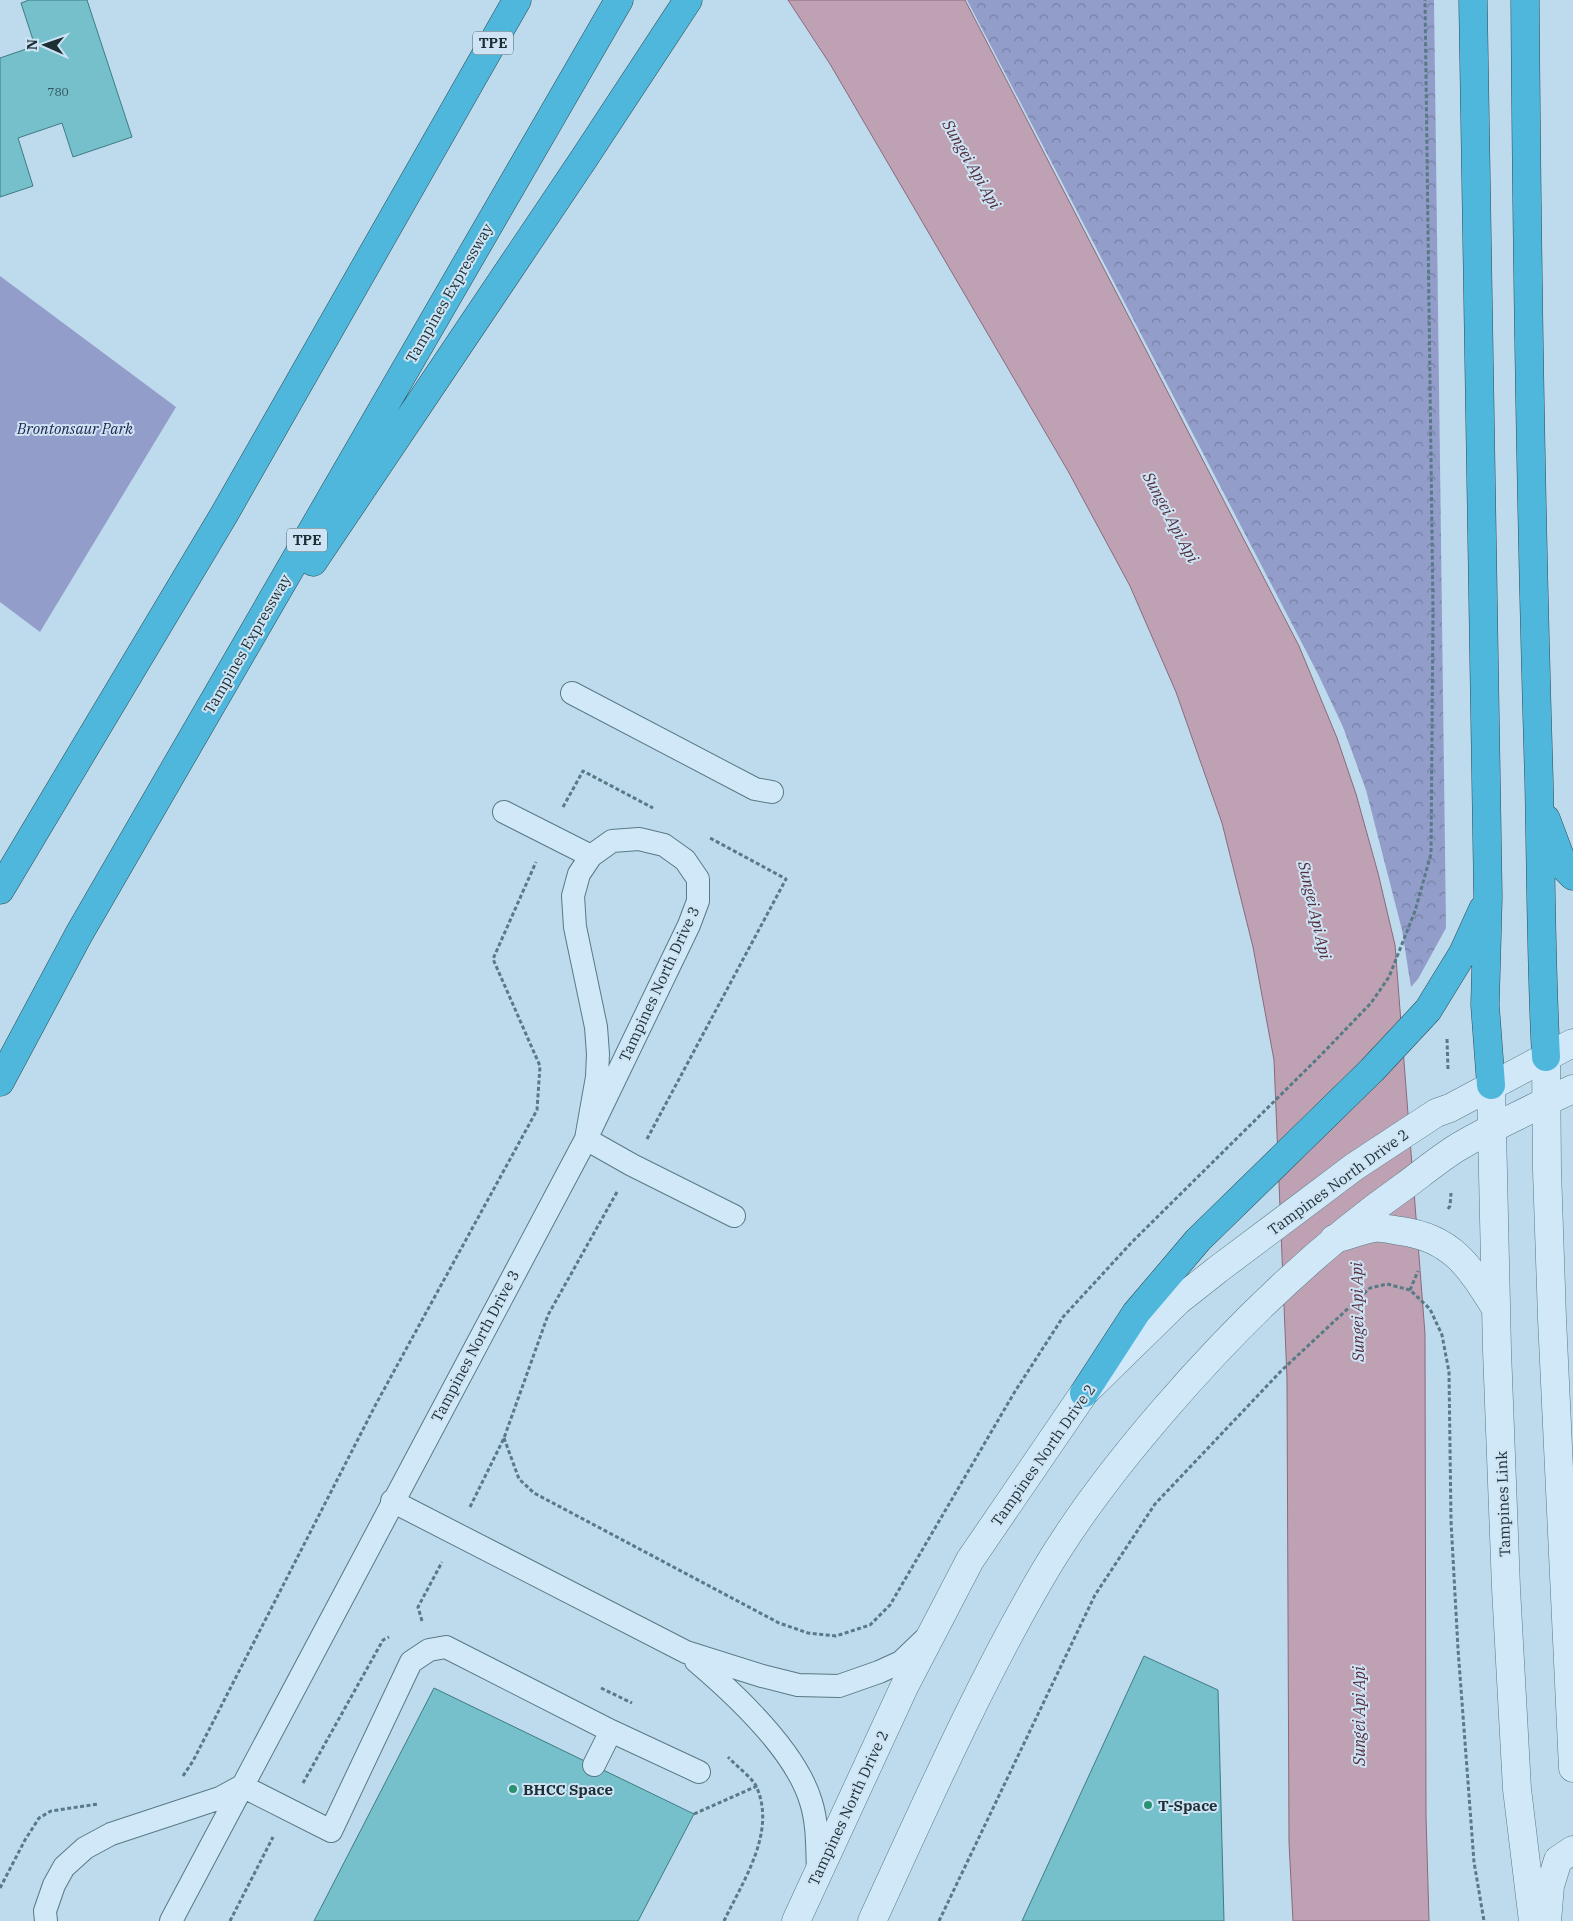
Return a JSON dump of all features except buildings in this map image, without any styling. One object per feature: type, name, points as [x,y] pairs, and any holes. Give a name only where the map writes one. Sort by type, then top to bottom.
[{"type":"highway","points":[[469,85],[499,0]]},
{"type":"highway","name":"TPE","points":[[0,890],[225,513],[517,0]]},
{"type":"highway","name":"Tampines Expressway","points":[[0,1082],[79,934],[619,0]]},
{"type":"highway","points":[[180,760],[586,157],[688,0]]},
{"type":"highway","points":[[1473,0],[1488,897],[1486,1005],[1491,1085]]},
{"type":"highway","points":[[1524,0],[1531,517],[1542,976],[1546,1057]]},
{"type":"highway","points":[[1539,798],[1564,867],[1573,876]]},
{"type":"highway","points":[[1084,1392],[1136,1313],[1198,1240],[1372,1070],[1428,1010],[1463,953],[1488,897]]},
{"type":"street","name":"Tampines North Drive 2","points":[[796,1921],[905,1685],[970,1560],[1084,1392],[1179,1300],[1354,1167],[1436,1113],[1450,1108],[1573,1043]]},
{"type":"street","points":[[1546,1057],[1547,1170],[1573,1768]]},
{"type":"street","name":"Tampines Link","points":[[1491,1085],[1496,1308],[1517,1789],[1533,1921]]},
{"type":"street","points":[[872,1921],[956,1738],[1012,1628],[1045,1570],[1109,1476],[1135,1443],[1194,1375],[1258,1308],[1334,1239],[1372,1208],[1452,1151],[1491,1128],[1573,1088]]},
{"type":"street","points":[[1334,1239],[1376,1228],[1407,1232],[1432,1239],[1453,1251],[1474,1272],[1496,1308]]},
{"type":"street","points":[[1547,1921],[1550,1886],[1558,1860],[1573,1850]]},
{"type":"lane","points":[[572,693],[755,789],[772,792]]},
{"type":"lane","points":[[504,812],[591,856]]},
{"type":"lane","name":"Tampines North Drive 3","points":[[171,1921],[586,1138],[689,925],[698,901],[698,879],[685,860],[664,845],[639,839],[612,841],[591,856],[579,874],[573,896],[575,927],[596,1027],[598,1054],[597,1077],[586,1138]]},
{"type":"lane","points":[[586,1138],[632,1165],[734,1216]]},
{"type":"lane","points":[[392,1501],[686,1652],[798,1685],[839,1686],[879,1672],[901,1662],[933,1632]]},
{"type":"lane","points":[[46,1921],[45,1912],[54,1885],[64,1867],[84,1848],[111,1834],[220,1798],[242,1786],[331,1831],[411,1662],[429,1650],[446,1647],[611,1731],[699,1772]]},
{"type":"lane","points":[[686,1652],[729,1689],[775,1740],[796,1769],[811,1802],[818,1871]]},
{"type":"lane","points":[[594,1765],[611,1731]]},
{"type":"path","points":[[504,1438],[519,1479],[534,1493],[779,1623],[808,1633],[836,1636],[870,1626],[890,1605],[995,1425],[1063,1317],[1132,1242],[1371,1003],[1389,977],[1415,911],[1430,854],[1433,670],[1425,0]]},
{"type":"path","points":[[193,1761],[376,1404],[537,1110],[540,1066],[493,959],[549,835]]},
{"type":"path","points":[[939,1921],[1095,1595],[1155,1504],[1282,1370],[1370,1288],[1387,1284],[1410,1290],[1430,1309],[1442,1335],[1449,1372],[1451,1521],[1458,1649],[1474,1862],[1484,1921]]},
{"type":"path","points":[[694,1814],[757,1786]]},
{"type":"green space","points":[[967,0],[1434,0],[1446,928],[1418,979],[1411,987],[1402,930],[1366,790],[1343,727],[1318,674]]},
{"type":"green space","name":"Brontonsaur Park","points":[[0,276],[176,407],[40,632],[0,602]]},
{"type":"water","name":"Sungei Api Api","points":[[788,0],[965,0],[1299,646],[1337,738],[1356,794],[1378,873],[1395,945],[1425,1334],[1426,1816],[1429,1921],[1293,1921],[1289,1842],[1287,1379],[1274,1060],[1253,947],[1222,823],[1176,692],[1130,586],[1068,471],[830,64]]},
{"type":"place","name":"BHCC Space","points":[[513,1789]]},
{"type":"place","name":"T-Space","points":[[1148,1805]]}]
